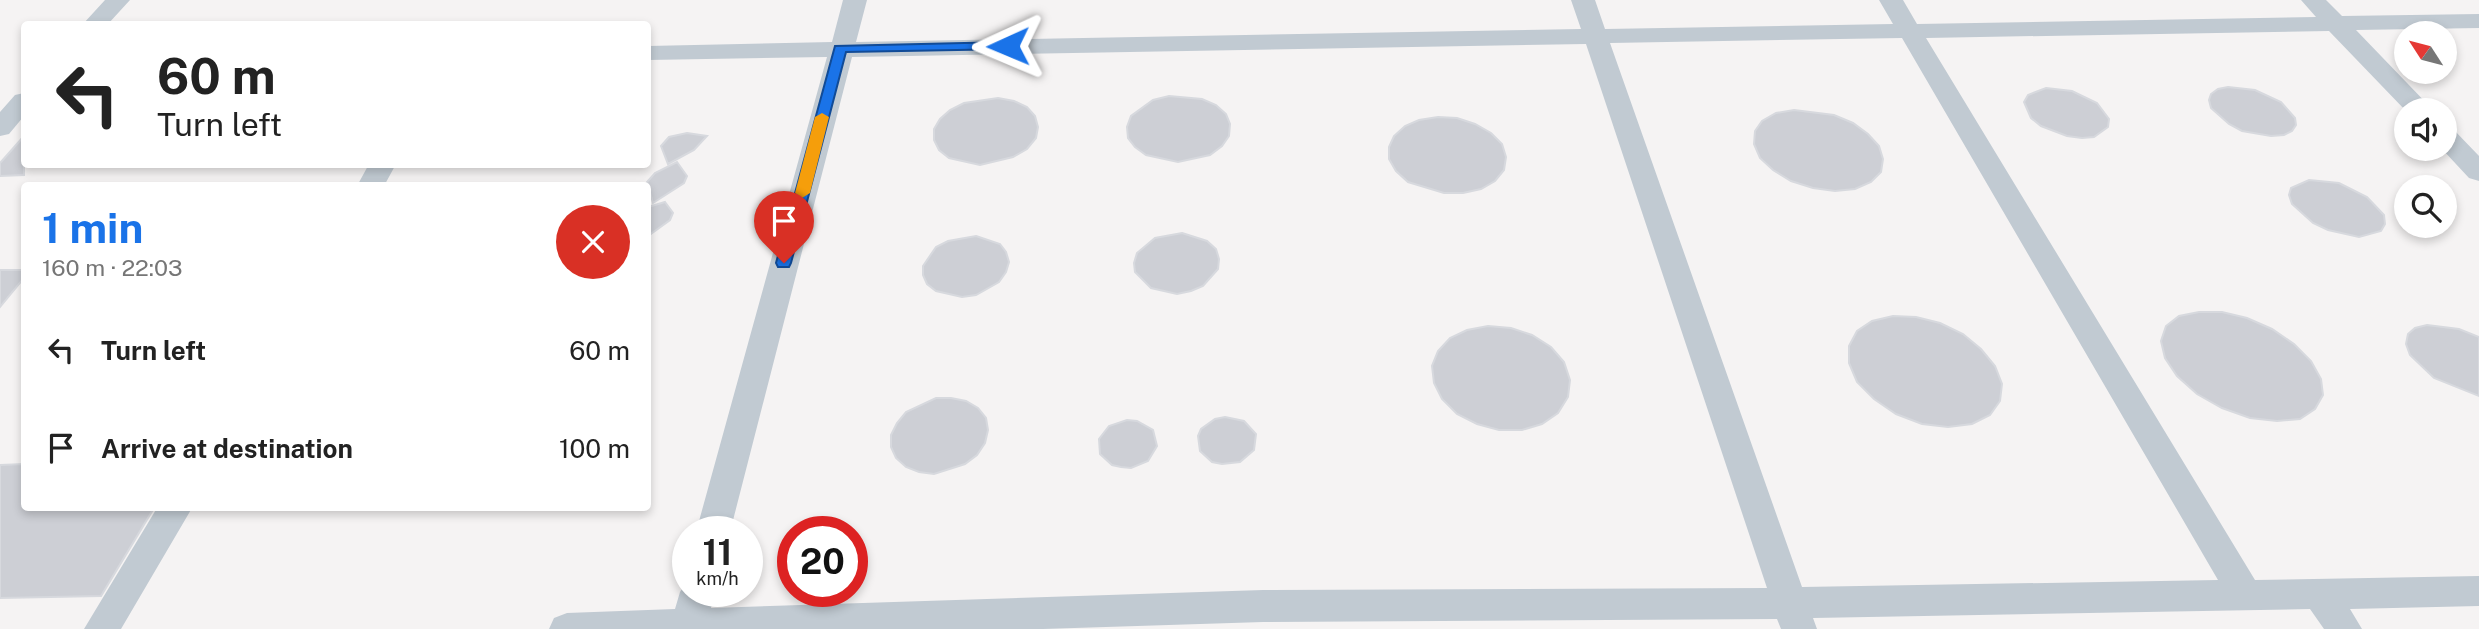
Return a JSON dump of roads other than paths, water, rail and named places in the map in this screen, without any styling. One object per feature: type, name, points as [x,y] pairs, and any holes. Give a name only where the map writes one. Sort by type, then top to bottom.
[{"type":"lane","points":[[98,21],[118,0]]},
{"type":"lane","points":[[717,516],[840,48],[855,0]]},
{"type":"lane","points":[[1583,0],[1795,616]]},
{"type":"lane","points":[[1891,0],[2244,593]]},
{"type":"lane","points":[[2314,0],[2409,98]]},
{"type":"lane","points":[[651,53],[2335,21],[2479,21]]},
{"type":"lane","points":[[0,128],[21,104]]},
{"type":"lane","points":[[2457,149],[2479,172]]},
{"type":"lane","points":[[102,629],[173,511]]},
{"type":"lane","points":[[567,629],[1263,617],[1795,616],[2244,593],[2479,591]]},
{"type":"lane","points":[[2320,594],[2344,629]]},
{"type":"lane","points":[[688,627],[694,607]]}]
